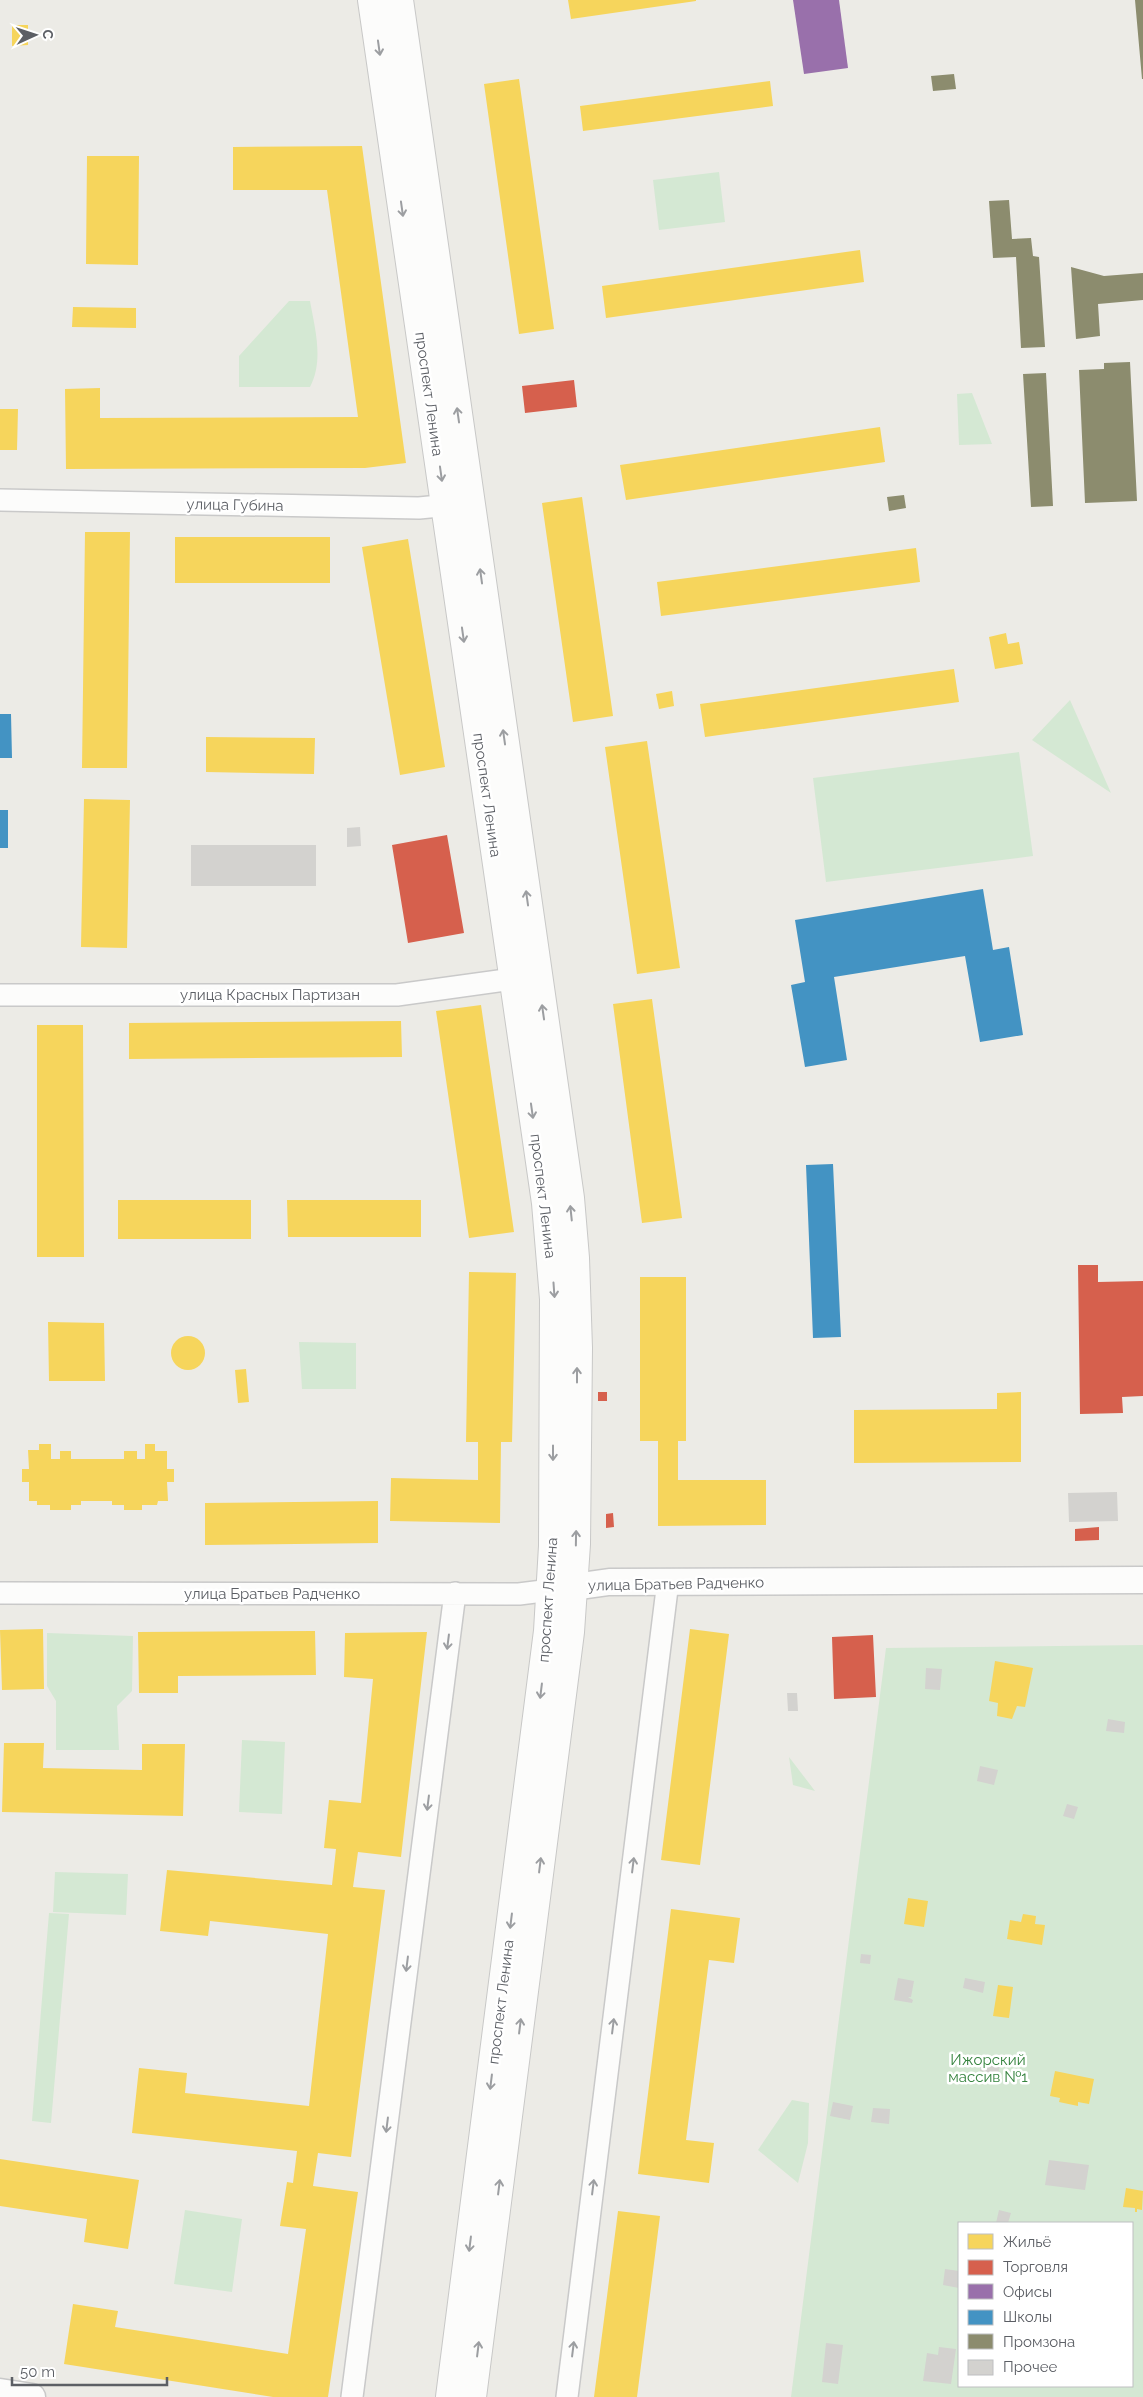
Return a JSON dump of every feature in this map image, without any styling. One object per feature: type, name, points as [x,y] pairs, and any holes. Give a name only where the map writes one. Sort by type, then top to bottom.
[{"type":"main road","name":"проспект Ленина","points":[[372,0],[458,504]]},
{"type":"main road","name":"проспект Ленина","points":[[399,0],[458,504],[525,978],[554,1299],[563,1588],[570,1632],[472,2397]]},
{"type":"main road","name":"проспект Ленина","points":[[450,2397],[547,1641],[563,1588]]},
{"type":"street","name":"улица Губина","points":[[0,500],[409,508],[458,504]]},
{"type":"street","name":"улица Красных Партизан","points":[[0,995],[397,995],[525,978]]},
{"type":"street","name":"улица Братьев Радченко","points":[[0,1593],[519,1594],[609,1582],[1143,1580]]},
{"type":"street","points":[[568,2397],[668,1581]]},
{"type":"street","points":[[352,2397],[454,1593]]},
{"type":"street","points":[[0,2392],[32,2397]]},
{"type":"green space","points":[[719,172],[725,222],[659,230],[653,180]]},
{"type":"green space","points":[[289,301],[310,301],[316,334],[317,367],[310,387],[239,387],[239,356]]},
{"type":"green space","points":[[972,393],[992,444],[959,445],[957,394]]},
{"type":"green space","points":[[1070,700],[1111,793],[1032,740]]},
{"type":"green space","points":[[1019,752],[1033,856],[826,882],[813,778]]},
{"type":"green space","points":[[299,1342],[356,1343],[356,1389],[302,1389]]},
{"type":"green space","points":[[47,1633],[133,1636],[132,1691],[117,1706],[119,1750],[56,1750],[56,1701],[47,1686]]},
{"type":"green space","name":"Ижорский массив №1","points":[[1143,1645],[1143,2397],[791,2397],[886,1648]]},
{"type":"green space","points":[[242,1740],[285,1742],[282,1814],[239,1812]]},
{"type":"green space","points":[[789,1757],[815,1791],[793,1785]]},
{"type":"green space","points":[[55,1872],[128,1874],[126,1915],[53,1912]]},
{"type":"green space","points":[[49,1913],[69,1914],[51,2123],[32,2121]]},
{"type":"green space","points":[[792,2100],[809,2103],[808,2143],[798,2183],[758,2150]]},
{"type":"green space","points":[[185,2210],[242,2219],[232,2292],[174,2284]]},
{"type":"building: Жильё","points":[[568,0],[696,0],[696,1],[571,19]]},
{"type":"building: Жильё","points":[[12,25],[28,25],[28,45],[12,46]]},
{"type":"building: Жильё","points":[[519,79],[554,329],[519,334],[484,84]]},
{"type":"building: Жильё","points":[[770,81],[773,106],[583,131],[580,106]]},
{"type":"building: Жильё","points":[[362,146],[406,463],[365,468],[66,469],[65,389],[100,388],[100,418],[358,417],[327,190],[233,190],[233,147]]},
{"type":"building: Жильё","points":[[87,156],[139,156],[138,265],[86,264]]},
{"type":"building: Жильё","points":[[860,250],[864,282],[606,318],[602,286]]},
{"type":"building: Жильё","points":[[73,307],[136,308],[136,328],[72,327]]},
{"type":"building: Жильё","points":[[0,409],[18,409],[17,450],[0,450]]},
{"type":"building: Жильё","points":[[880,427],[885,462],[626,500],[620,465]]},
{"type":"building: Жильё","points":[[582,497],[613,716],[573,722],[542,503]]},
{"type":"building: Жильё","points":[[85,532],[130,532],[127,768],[82,768]]},
{"type":"building: Жильё","points":[[175,537],[330,537],[330,583],[175,583]]},
{"type":"building: Жильё","points":[[408,539],[445,767],[400,775],[362,547]]},
{"type":"building: Жильё","points":[[916,548],[920,582],[661,616],[657,582]]},
{"type":"building: Жильё","points":[[1006,633],[1008,644],[1019,642],[1023,664],[995,669],[989,637]]},
{"type":"building: Жильё","points":[[954,669],[959,702],[705,737],[700,704]]},
{"type":"building: Жильё","points":[[672,691],[674,706],[659,709],[656,694]]},
{"type":"building: Жильё","points":[[206,737],[315,738],[314,774],[206,772]]},
{"type":"building: Жильё","points":[[647,741],[680,968],[637,974],[605,747]]},
{"type":"building: Жильё","points":[[84,799],[130,800],[127,948],[81,947]]},
{"type":"building: Жильё","points":[[652,999],[682,1218],[642,1223],[613,1004]]},
{"type":"building: Жильё","points":[[481,1005],[514,1232],[469,1238],[436,1011]]},
{"type":"building: Жильё","points":[[401,1021],[402,1057],[129,1059],[129,1023]]},
{"type":"building: Жильё","points":[[37,1025],[83,1025],[84,1257],[37,1257]]},
{"type":"building: Жильё","points":[[118,1200],[251,1200],[251,1239],[118,1239]]},
{"type":"building: Жильё","points":[[287,1200],[421,1200],[421,1237],[288,1237]]},
{"type":"building: Жильё","points":[[469,1272],[516,1273],[512,1442],[501,1442],[500,1523],[390,1521],[391,1478],[478,1480],[478,1442],[466,1442]]},
{"type":"building: Жильё","points":[[640,1277],[686,1277],[686,1441],[678,1441],[678,1480],[766,1480],[766,1525],[658,1526],[658,1441],[640,1441]]},
{"type":"building: Жильё","points":[[48,1322],[104,1323],[105,1381],[49,1381]]},
{"type":"building: Жильё","points":[[188,1336],[200,1341],[205,1353],[200,1365],[188,1370],[176,1365],[171,1353],[176,1341]]},
{"type":"building: Жильё","points":[[246,1369],[249,1402],[238,1403],[235,1370]]},
{"type":"building: Жильё","points":[[1021,1392],[1021,1462],[854,1463],[854,1410],[997,1409],[997,1393]]},
{"type":"building: Жильё","points":[[39,1444],[51,1444],[51,1459],[60,1459],[60,1451],[71,1451],[71,1459],[124,1459],[124,1451],[137,1451],[137,1459],[145,1459],[145,1444],[155,1444],[155,1451],[167,1451],[167,1469],[174,1469],[174,1482],[167,1482],[168,1501],[158,1501],[157,1505],[142,1505],[142,1510],[124,1510],[124,1505],[112,1505],[112,1501],[81,1501],[81,1505],[71,1505],[71,1510],[50,1510],[50,1505],[37,1505],[37,1501],[29,1501],[29,1482],[22,1482],[22,1469],[29,1469],[28,1450],[39,1450]]},
{"type":"building: Жильё","points":[[378,1501],[378,1543],[205,1545],[205,1503]]},
{"type":"building: Жильё","points":[[43,1629],[44,1689],[2,1690],[0,1630]]},
{"type":"building: Жильё","points":[[690,1629],[729,1634],[700,1865],[661,1860]]},
{"type":"building: Жильё","points":[[315,1631],[316,1675],[178,1676],[178,1693],[139,1693],[138,1632]]},
{"type":"building: Жильё","points":[[427,1632],[401,1857],[358,1852],[353,1887],[385,1890],[351,2157],[318,2153],[313,2186],[358,2192],[328,2397],[273,2397],[64,2364],[73,2304],[118,2311],[115,2327],[288,2354],[306,2229],[280,2226],[287,2182],[293,2183],[297,2151],[132,2133],[139,2068],[187,2073],[185,2093],[309,2106],[328,1934],[210,1921],[208,1936],[160,1931],[167,1870],[332,1885],[336,1849],[324,1848],[329,1800],[361,1803],[373,1679],[344,1677],[345,1633]]},
{"type":"building: Жильё","points":[[995,1661],[1033,1668],[1025,1707],[1017,1706],[1012,1719],[997,1716],[998,1703],[989,1701]]},
{"type":"building: Жильё","points":[[4,1743],[44,1743],[43,1768],[142,1770],[142,1744],[185,1744],[183,1816],[2,1812]]},
{"type":"building: Жильё","points":[[908,1898],[928,1901],[924,1927],[904,1924]]},
{"type":"building: Жильё","points":[[671,1909],[740,1918],[734,1963],[709,1960],[686,2140],[714,2143],[709,2183],[638,2174]]},
{"type":"building: Жильё","points":[[1023,1914],[1036,1916],[1035,1924],[1045,1925],[1042,1945],[1007,1939],[1010,1920],[1021,1922]]},
{"type":"building: Жильё","points":[[998,1985],[1013,1987],[1009,2018],[993,2016]]},
{"type":"building: Жильё","points":[[1055,2071],[1094,2079],[1089,2104],[1078,2102],[1078,2106],[1059,2102],[1060,2098],[1050,2096]]},
{"type":"building: Жильё","points":[[0,2159],[139,2180],[128,2249],[84,2242],[87,2219],[0,2206]]},
{"type":"building: Жильё","points":[[1126,2188],[1143,2191],[1142,2210],[1137,2209],[1137,2212],[1135,2212],[1135,2208],[1123,2207]]},
{"type":"building: Жильё","points":[[618,2211],[660,2216],[637,2397],[594,2397]]},
{"type":"building: Торговля","points":[[574,380],[577,407],[525,413],[522,386]]},
{"type":"building: Торговля","points":[[447,835],[464,933],[408,943],[392,845]]},
{"type":"building: Торговля","points":[[1078,1265],[1098,1265],[1098,1282],[1143,1281],[1143,1396],[1122,1397],[1123,1413],[1080,1414]]},
{"type":"building: Торговля","points":[[598,1392],[607,1392],[607,1401],[598,1401]]},
{"type":"building: Торговля","points":[[613,1513],[614,1527],[606,1528],[606,1514]]},
{"type":"building: Торговля","points":[[1099,1527],[1099,1540],[1075,1541],[1075,1529]]},
{"type":"building: Торговля","points":[[873,1635],[876,1697],[834,1699],[832,1637]]},
{"type":"building: Офисы","points":[[793,0],[839,0],[848,68],[804,74]]},
{"type":"building: Школы","points":[[0,714],[11,714],[12,758],[0,758]]},
{"type":"building: Школы","points":[[0,810],[8,810],[8,848],[0,848]]},
{"type":"building: Школы","points":[[983,889],[993,950],[1009,947],[1023,1035],[980,1042],[965,956],[834,977],[847,1060],[805,1067],[791,985],[805,982],[795,920]]},
{"type":"building: Школы","points":[[833,1164],[841,1337],[813,1338],[806,1165]]},
{"type":"building: Промзона","points":[[1135,0],[1143,0],[1143,79],[1142,79]]},
{"type":"building: Промзона","points":[[954,74],[956,89],[933,91],[931,76]]},
{"type":"building: Промзона","points":[[1009,200],[1012,239],[1031,238],[1033,256],[1039,257],[1045,347],[1021,348],[1016,257],[993,258],[989,201]]},
{"type":"building: Промзона","points":[[1071,267],[1104,276],[1143,273],[1143,300],[1098,304],[1100,336],[1076,339]]},
{"type":"building: Промзона","points":[[1130,362],[1137,501],[1085,503],[1079,370],[1104,369],[1104,363]]},
{"type":"building: Промзона","points":[[1046,373],[1053,506],[1031,507],[1023,374]]},
{"type":"building: Промзона","points":[[904,495],[906,508],[889,511],[887,497]]},
{"type":"building: Прочее","points":[[360,827],[361,846],[347,847],[347,828]]},
{"type":"building: Прочее","points":[[191,845],[316,845],[316,886],[191,886]]},
{"type":"building: Прочее","points":[[1117,1492],[1118,1521],[1069,1522],[1068,1493]]},
{"type":"building: Прочее","points":[[926,1668],[942,1669],[940,1690],[925,1689]]},
{"type":"building: Прочее","points":[[787,1693],[797,1693],[798,1711],[788,1711]]},
{"type":"building: Прочее","points":[[1108,1719],[1125,1722],[1124,1733],[1106,1731]]},
{"type":"building: Прочее","points":[[980,1766],[998,1770],[994,1785],[977,1781]]},
{"type":"building: Прочее","points":[[1067,1804],[1078,1807],[1074,1819],[1063,1816]]},
{"type":"building: Прочее","points":[[861,1954],[871,1955],[870,1964],[860,1963]]},
{"type":"building: Прочее","points":[[898,1978],[914,1981],[911,1997],[908,1997],[913,2000],[912,2003],[894,2000]]},
{"type":"building: Прочее","points":[[965,1978],[985,1982],[983,1993],[963,1988]]},
{"type":"building: Прочее","points":[[982,2057],[1001,2060],[998,2074],[980,2071]]},
{"type":"building: Прочее","points":[[833,2102],[853,2106],[850,2120],[830,2116]]},
{"type":"building: Прочее","points":[[873,2108],[890,2109],[889,2124],[871,2122]]},
{"type":"building: Прочее","points":[[1049,2160],[1089,2165],[1085,2190],[1045,2185]]},
{"type":"building: Прочее","points":[[999,2210],[1011,2213],[1008,2222],[996,2222]]},
{"type":"building: Прочее","points":[[945,2269],[958,2271],[958,2288],[943,2285]]},
{"type":"building: Прочее","points":[[826,2343],[843,2345],[838,2384],[822,2382]]},
{"type":"building: Прочее","points":[[939,2347],[956,2349],[951,2384],[923,2381],[927,2353],[938,2355]]}]
